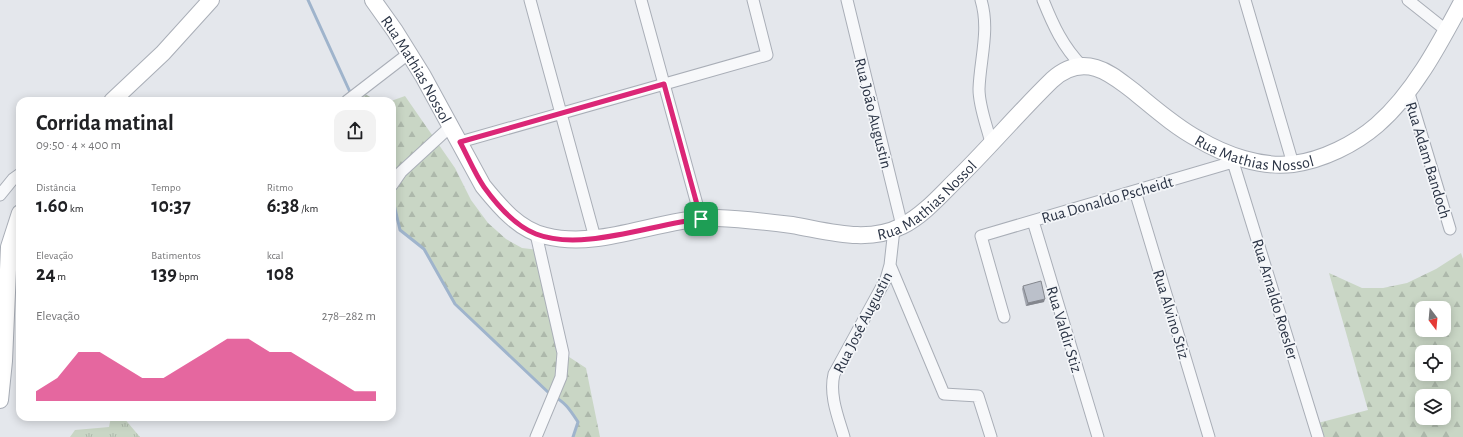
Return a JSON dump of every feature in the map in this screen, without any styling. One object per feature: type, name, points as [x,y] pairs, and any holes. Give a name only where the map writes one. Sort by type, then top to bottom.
[{"type":"street","points":[[116,97],[163,53],[211,0]]},
{"type":"street","name":"Rua Mathias Nossol","points":[[373,0],[395,30],[451,126],[483,186],[494,200],[514,220],[536,234],[560,239],[582,240],[686,220],[701,219],[727,219],[777,223],[851,235],[870,235],[898,228],[912,219],[944,192],[1052,80],[1065,70],[1082,66],[1091,66],[1107,72],[1185,131],[1234,158],[1267,164],[1293,164],[1313,160],[1331,153],[1367,133],[1392,110],[1436,50],[1463,0]]},
{"type":"street","points":[[530,0],[595,238]]},
{"type":"street","points":[[641,0],[701,219]]},
{"type":"street","points":[[460,142],[767,54],[753,0]]},
{"type":"street","name":"Rua João Augustin","points":[[847,0],[898,228]]},
{"type":"street","points":[[981,0],[985,20],[979,89],[991,143]]},
{"type":"street","points":[[1043,0],[1056,31],[1072,56],[1082,66]]},
{"type":"street","points":[[1245,0],[1293,164]]},
{"type":"street","points":[[1408,0],[1447,31]]},
{"type":"street","points":[[352,97],[408,54]]},
{"type":"street","name":"Rua Adam Bandoch","points":[[1408,90],[1450,229]]},
{"type":"street","points":[[396,179],[401,172],[451,126]]},
{"type":"street","name":"Rua Donaldo Pscheidt","points":[[1004,317],[981,236],[1135,191],[1234,158]]},
{"type":"street","name":"Rua Arnaldo Roesler","points":[[1234,158],[1318,437]]},
{"type":"street","points":[[0,195],[16,177]]},
{"type":"street","name":"Rua Alvino Stiz","points":[[1135,191],[1208,437]]},
{"type":"street","name":"Rua Valdir Stiz","points":[[1033,221],[1098,437]]},
{"type":"street","points":[[0,400],[10,247],[16,227]]},
{"type":"street","name":"Rua José Augustin","points":[[844,437],[832,389],[834,374],[886,279],[898,228]]},
{"type":"street","points":[[536,234],[564,353],[561,377],[536,437]]},
{"type":"street","points":[[890,265],[944,394],[978,396],[991,437]]},
{"type":"green space","points":[[360,91],[370,97],[352,97]]},
{"type":"green space","points":[[405,96],[455,168],[471,200],[488,223],[506,239],[522,248],[539,250],[563,353],[586,368],[600,437],[573,437],[578,422],[569,409],[550,394],[455,304],[424,249],[400,230],[396,213],[396,99]]},
{"type":"green space","points":[[1461,253],[1463,259],[1463,437],[1318,437],[1314,424],[1368,410],[1329,273],[1362,288],[1383,288],[1407,283],[1436,269]]},
{"type":"green space","points":[[110,421],[126,421],[140,437],[70,437],[75,430],[109,427]]},
{"type":"building","points":[[1041,281],[1045,299],[1028,303],[1023,286]]},
{"type":"waterway","points":[[308,0],[350,92]]},
{"type":"waterway","points":[[396,213],[400,230],[424,249],[455,304],[550,394],[569,409],[578,422],[573,437]]},
{"type":"route","points":[[664,84],[701,219],[686,220],[604,237],[582,240],[560,239],[536,234],[514,220],[494,200],[483,186],[460,142],[664,84]]}]
